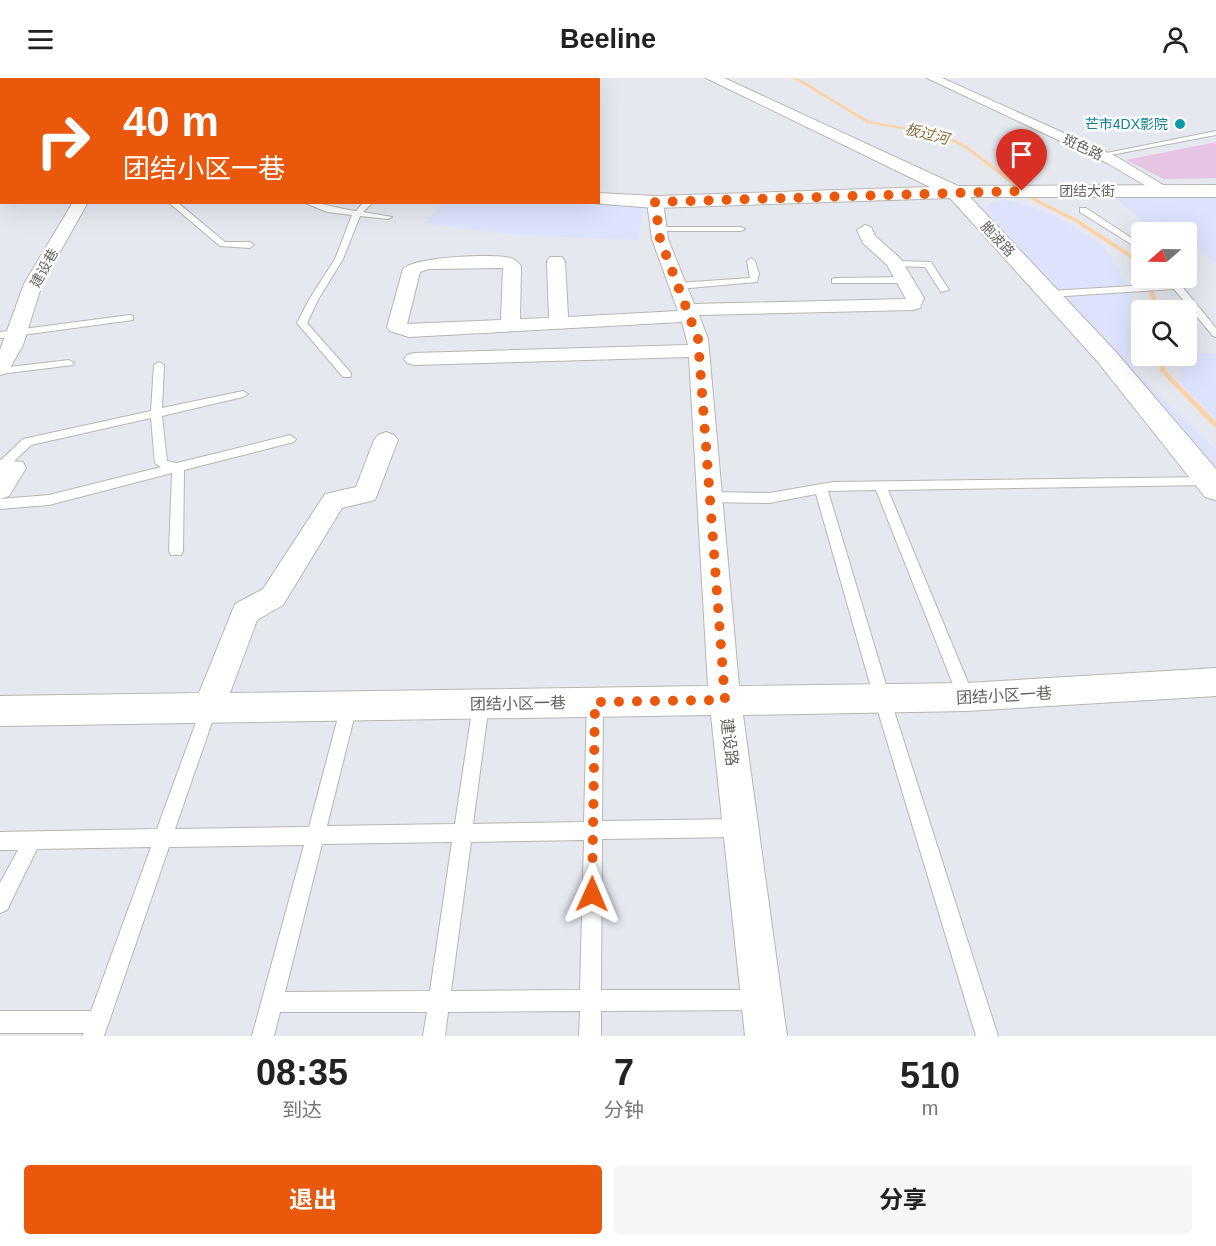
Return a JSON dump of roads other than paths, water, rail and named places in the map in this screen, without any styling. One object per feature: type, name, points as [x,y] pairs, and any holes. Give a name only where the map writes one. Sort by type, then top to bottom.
[{"type":"main road","name":"胞波路","points":[[713,78],[955,192],[1106,356],[1213,485]]},
{"type":"main road","name":"团结大街","points":[[600,200],[657,215],[955,192],[1216,190]]},
{"type":"street","name":"斑色路","points":[[933,78],[1100,155],[1165,191]]},
{"type":"street","name":"建设巷","points":[[0,370],[8,334],[33,284],[80,204]]},
{"type":"street","name":"建设路","points":[[657,215],[660,239],[698,339],[725,700],[766,1036]]},
{"type":"street","points":[[495,357],[503,326],[512,266],[506,262],[428,264],[412,269],[398,327],[409,331],[503,326],[559,323],[590,321],[685,304],[913,304],[915,298],[900,272],[868,239],[865,230]]},
{"type":"street","points":[[556,261],[559,323]]},
{"type":"street","points":[[590,321],[590,354]]},
{"type":"street","points":[[414,359],[699,351]]},
{"type":"street","points":[[209,708],[245,612],[273,597],[334,500],[366,494],[386,440]]},
{"type":"street","points":[[0,468],[14,468],[0,490]]},
{"type":"street","name":"团结小区一巷","points":[[0,711],[966,697],[1216,682]]},
{"type":"lane","points":[[1100,155],[1216,133]]},
{"type":"lane","points":[[174,204],[223,244],[250,245]]},
{"type":"lane","points":[[312,204],[330,210],[388,217]]},
{"type":"lane","points":[[347,375],[302,323],[309,304],[340,257],[350,222],[367,204]]},
{"type":"lane","points":[[1083,210],[1131,242]]},
{"type":"lane","points":[[657,215],[741,229]]},
{"type":"lane","points":[[685,304],[754,280],[755,274],[751,261]]},
{"type":"lane","points":[[835,281],[900,272],[928,264],[944,290]]},
{"type":"lane","points":[[1050,294],[1173,288],[1216,334]]},
{"type":"lane","points":[[8,334],[130,318]]},
{"type":"lane","points":[[0,370],[69,363]]},
{"type":"lane","points":[[159,365],[156,413],[161,463],[178,468]]},
{"type":"lane","points":[[0,468],[27,442],[243,394]]},
{"type":"lane","points":[[0,504],[49,500],[290,439]]},
{"type":"lane","points":[[176,551],[178,468]]},
{"type":"lane","points":[[880,485],[966,697]]},
{"type":"lane","points":[[710,497],[769,498],[832,486],[1213,485]]},
{"type":"lane","points":[[821,488],[882,698],[987,1036]]},
{"type":"lane","points":[[590,1036],[595,702]]},
{"type":"lane","points":[[434,1036],[481,704]]},
{"type":"lane","points":[[263,1036],[349,706]]},
{"type":"lane","points":[[0,1022],[96,1029],[209,708]]},
{"type":"lane","points":[[0,841],[741,828]]},
{"type":"lane","points":[[0,903],[32,841]]},
{"type":"lane","points":[[272,1002],[762,999]]},
{"type":"waterway","name":"板过河","points":[[792,78],[868,122],[942,135],[966,147],[1037,201],[1077,221],[1131,257]]},
{"type":"waterway","name":"板过河","points":[[1150,288],[1155,300]]},
{"type":"waterway","name":"板过河","points":[[1162,366],[1162,370],[1216,426]]},
{"type":"place","name":"芒市4DX影院","points":[[1180,124]]}]
